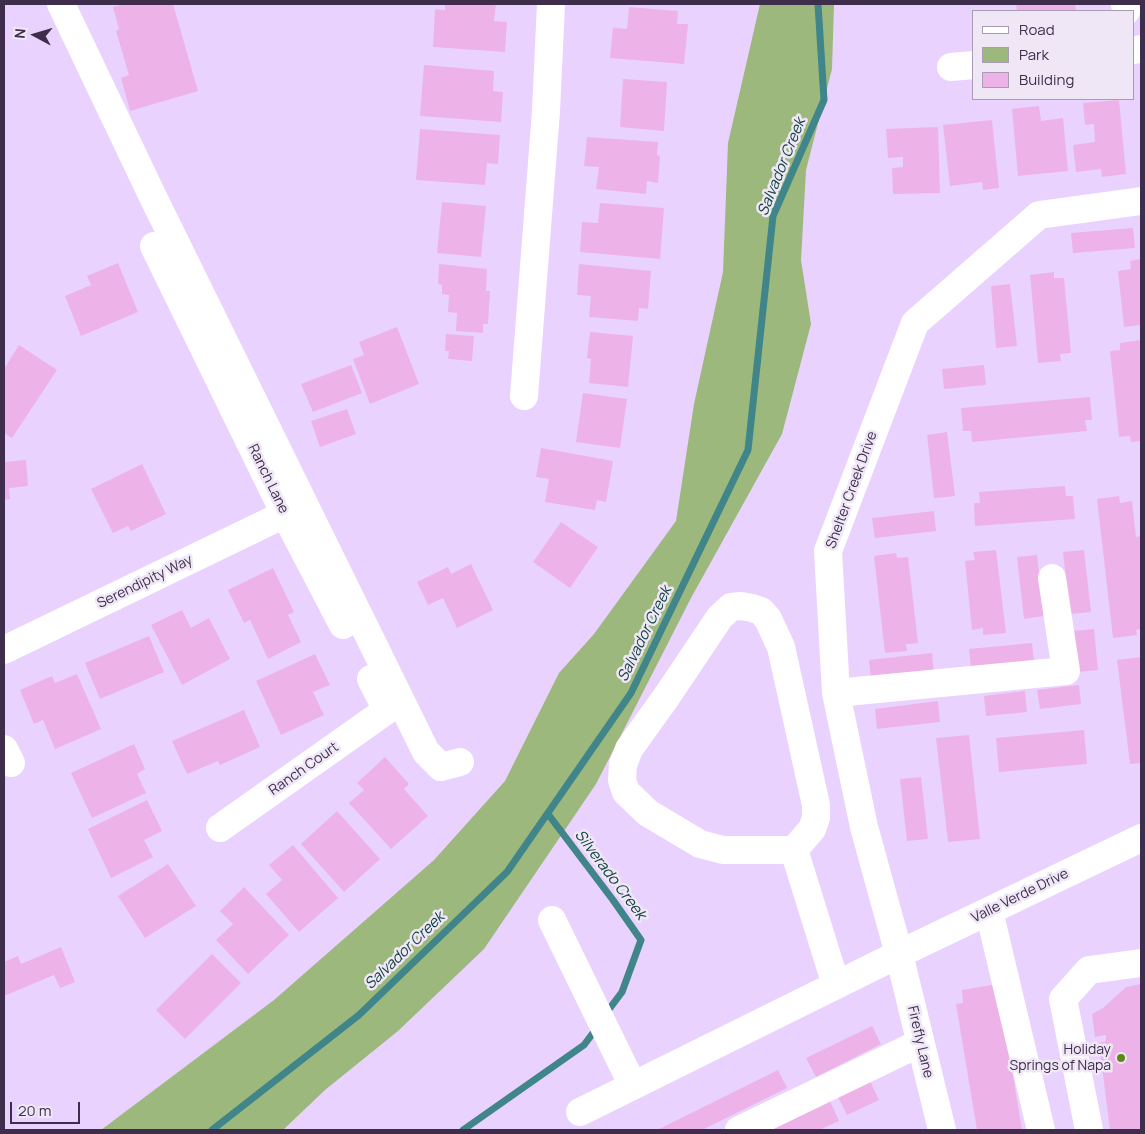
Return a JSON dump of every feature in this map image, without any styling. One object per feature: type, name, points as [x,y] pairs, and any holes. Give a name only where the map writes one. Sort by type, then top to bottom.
[{"type":"street","points":[[61,4],[157,206],[426,752],[440,767],[460,762]]},
{"type":"street","points":[[524,396],[546,111],[551,4]]},
{"type":"street","name":"Shelter Creek Drive","points":[[899,954],[864,827],[836,693],[828,551],[915,323],[1039,215],[1141,201]]},
{"type":"street","name":"Ranch Lane","points":[[154,246],[285,514],[387,710]]},
{"type":"street","name":"Serendipity Way","points":[[4,650],[285,514]]},
{"type":"street","points":[[836,693],[1066,671],[1052,578]]},
{"type":"street","points":[[741,606],[761,611],[768,619],[780,647],[816,805],[816,818],[812,829],[794,850],[723,850],[700,844],[648,813],[626,792],[622,780],[622,765],[629,749],[720,617],[731,608],[741,606]]},
{"type":"street","name":"Ranch Court","points":[[220,828],[387,710]]},
{"type":"street","name":"Valle Verde Drive","points":[[580,1112],[899,954],[1141,838]]},
{"type":"street","points":[[794,850],[836,985]]},
{"type":"street","points":[[989,911],[1041,1130]]},
{"type":"street","points":[[552,920],[633,1086]]},
{"type":"street","name":"Firefly Lane","points":[[899,954],[942,1130]]},
{"type":"street","points":[[1089,1130],[1063,999],[1089,970],[1141,963]]},
{"type":"street","points":[[739,1130],[920,1043]]},
{"type":"green space","points":[[760,4],[834,4],[832,69],[806,170],[801,260],[811,324],[782,434],[691,598],[596,784],[484,949],[398,1031],[325,1090],[283,1130],[101,1130],[274,1000],[434,860],[505,781],[559,673],[594,634],[676,521],[694,404],[723,272],[728,143]]},
{"type":"building","points":[[125,4],[173,4],[198,91],[130,111],[121,78],[129,75],[116,31],[119,29],[113,7]]},
{"type":"building","points":[[445,4],[496,4],[494,21],[507,22],[505,52],[433,47],[435,9],[445,10]]},
{"type":"building","points":[[1016,4],[1075,4],[1076,10],[1017,10]]},
{"type":"building","points":[[629,7],[678,11],[677,24],[688,24],[684,64],[610,58],[613,28],[627,29]]},
{"type":"building","points":[[424,65],[494,71],[493,91],[503,92],[501,122],[420,116]]},
{"type":"building","points":[[623,79],[667,82],[664,131],[620,127]]},
{"type":"building","points":[[1119,100],[1126,174],[1102,177],[1101,169],[1076,172],[1073,145],[1095,142],[1094,124],[1085,125],[1083,103]]},
{"type":"building","points":[[1039,106],[1041,121],[1063,118],[1068,171],[1018,176],[1012,109]]},
{"type":"building","points":[[992,120],[999,188],[983,190],[982,182],[950,186],[943,125]]},
{"type":"building","points":[[938,127],[940,193],[893,194],[892,168],[903,167],[903,157],[888,158],[886,129]]},
{"type":"building","points":[[420,129],[500,135],[498,164],[487,163],[485,185],[416,180]]},
{"type":"building","points":[[587,137],[658,142],[657,155],[660,156],[658,183],[647,181],[646,194],[596,189],[599,167],[584,166]]},
{"type":"building","points":[[442,202],[486,206],[481,257],[437,253]]},
{"type":"building","points":[[600,203],[664,208],[660,259],[580,252],[582,222],[598,223]]},
{"type":"building","points":[[1133,228],[1135,248],[1073,253],[1071,233]]},
{"type":"building","points":[[1141,259],[1141,325],[1124,327],[1118,271],[1131,269],[1130,261]]},
{"type":"building","points":[[118,263],[138,312],[81,336],[65,296],[91,285],[87,276]]},
{"type":"building","points":[[439,264],[487,269],[486,291],[490,291],[488,324],[483,324],[483,333],[456,331],[457,313],[448,312],[449,295],[442,294],[442,285],[438,284]]},
{"type":"building","points":[[579,264],[651,271],[648,309],[639,308],[638,321],[589,317],[591,296],[577,295]]},
{"type":"building","points":[[1054,272],[1054,278],[1064,278],[1071,353],[1060,354],[1061,361],[1038,363],[1030,275]]},
{"type":"building","points":[[1010,284],[1017,346],[996,348],[991,286]]},
{"type":"building","points":[[397,327],[419,384],[370,404],[353,359],[364,355],[359,342]]},
{"type":"building","points":[[590,332],[633,336],[628,387],[589,383],[591,359],[587,358]]},
{"type":"building","points":[[446,334],[474,336],[472,361],[448,359],[449,351],[445,351]]},
{"type":"building","points":[[1141,340],[1141,441],[1131,442],[1130,436],[1119,437],[1110,351],[1120,350],[1120,343]]},
{"type":"building","points":[[19,345],[57,370],[12,438],[4,433],[4,369]]},
{"type":"building","points":[[351,365],[362,393],[313,412],[301,384]]},
{"type":"building","points":[[984,365],[986,385],[944,389],[942,369]]},
{"type":"building","points":[[583,393],[627,399],[620,448],[576,442]]},
{"type":"building","points":[[1090,397],[1092,420],[1085,420],[1087,431],[972,442],[971,431],[963,431],[961,408]]},
{"type":"building","points":[[347,409],[356,434],[320,447],[311,421]]},
{"type":"building","points":[[947,432],[955,496],[934,498],[927,435]]},
{"type":"building","points":[[541,448],[613,461],[606,502],[597,500],[595,510],[545,502],[549,479],[536,477]]},
{"type":"building","points":[[26,460],[28,486],[9,488],[10,499],[4,500],[4,462]]},
{"type":"building","points":[[142,464],[166,514],[131,531],[128,526],[113,533],[91,489]]},
{"type":"building","points":[[1065,486],[1066,496],[1073,496],[1075,519],[975,526],[974,503],[980,503],[979,492]]},
{"type":"building","points":[[1119,496],[1120,503],[1132,501],[1136,537],[1141,536],[1141,629],[1136,630],[1137,635],[1113,638],[1097,499]]},
{"type":"building","points":[[934,511],[936,531],[875,538],[872,518]]},
{"type":"building","points":[[561,522],[598,547],[570,588],[533,562]]},
{"type":"building","points":[[996,550],[1006,633],[983,635],[983,628],[972,630],[965,561],[975,560],[973,552]]},
{"type":"building","points":[[1084,550],[1091,612],[1070,614],[1063,552]]},
{"type":"building","points":[[896,553],[897,558],[908,557],[918,643],[906,644],[907,651],[885,653],[874,556]]},
{"type":"building","points":[[1037,555],[1044,616],[1024,619],[1017,557]]},
{"type":"building","points":[[471,564],[493,610],[457,628],[443,598],[428,605],[417,582],[448,567],[451,574]]},
{"type":"building","points":[[273,568],[294,612],[288,615],[301,642],[268,659],[250,620],[244,623],[228,590]]},
{"type":"building","points":[[182,610],[191,628],[209,618],[230,659],[182,685],[151,625]]},
{"type":"building","points":[[1094,629],[1098,670],[1078,672],[1073,631]]},
{"type":"building","points":[[149,636],[164,672],[100,699],[85,663]]},
{"type":"building","points":[[1032,643],[1034,662],[971,669],[969,649]]},
{"type":"building","points":[[932,653],[934,674],[871,680],[869,660]]},
{"type":"building","points":[[315,654],[330,685],[313,692],[324,715],[281,735],[256,681]]},
{"type":"building","points":[[1141,657],[1141,763],[1130,764],[1117,660]]},
{"type":"building","points":[[77,674],[101,729],[55,749],[43,720],[34,724],[20,690],[52,676],[55,683]]},
{"type":"building","points":[[1079,685],[1081,704],[1040,709],[1037,690]]},
{"type":"building","points":[[1025,691],[1027,712],[986,716],[984,696]]},
{"type":"building","points":[[938,701],[940,722],[877,729],[875,709]]},
{"type":"building","points":[[244,710],[260,747],[220,765],[218,761],[187,774],[172,741]]},
{"type":"building","points":[[1084,730],[1087,764],[999,772],[996,738]]},
{"type":"building","points":[[969,735],[980,839],[948,842],[936,738]]},
{"type":"building","points":[[134,744],[145,769],[137,774],[146,793],[92,818],[71,773]]},
{"type":"building","points":[[385,757],[409,784],[404,789],[428,816],[391,849],[349,803],[364,790],[357,783]]},
{"type":"building","points":[[921,777],[928,839],[907,841],[900,779]]},
{"type":"building","points":[[147,800],[162,831],[144,840],[153,857],[111,878],[88,829]]},
{"type":"building","points":[[337,811],[380,859],[344,892],[301,844]]},
{"type":"building","points":[[293,845],[338,898],[299,932],[266,894],[282,880],[269,865]]},
{"type":"building","points":[[168,864],[196,906],[145,938],[118,896]]},
{"type":"building","points":[[244,887],[289,935],[248,974],[216,940],[233,924],[220,911]]},
{"type":"building","points":[[61,947],[75,982],[60,988],[54,975],[4,996],[4,962],[18,956],[21,964]]},
{"type":"building","points":[[212,954],[241,983],[185,1039],[156,1010]]},
{"type":"building","points":[[998,984],[1022,1130],[977,1130],[956,1004],[963,1003],[962,990]]},
{"type":"building","name":"Holiday Springs of Napa","points":[[1141,984],[1141,1130],[1110,1130],[1099,1043],[1106,1041],[1106,1035],[1095,1037],[1092,1014],[1103,1008],[1126,987]]},
{"type":"building","points":[[872,1026],[881,1044],[816,1077],[806,1058]]},
{"type":"building","points":[[778,1070],[787,1088],[702,1130],[659,1129]]},
{"type":"building","points":[[870,1081],[879,1100],[847,1115],[838,1097]]},
{"type":"building","points":[[830,1101],[839,1121],[819,1130],[772,1130]]},
{"type":"waterway","name":"Salvador Creek","points":[[212,1130],[359,1015],[507,872],[631,693],[748,450],[773,216],[824,100],[818,4]]},
{"type":"waterway","name":"Silverado Creek","points":[[548,814],[641,940],[622,992],[610,1008]]},
{"type":"waterway","name":"Silverado Creek","points":[[463,1130],[584,1045],[593,1033]]},
{"type":"place","name":"Holiday Springs of Napa","points":[[1121,1058]]}]
